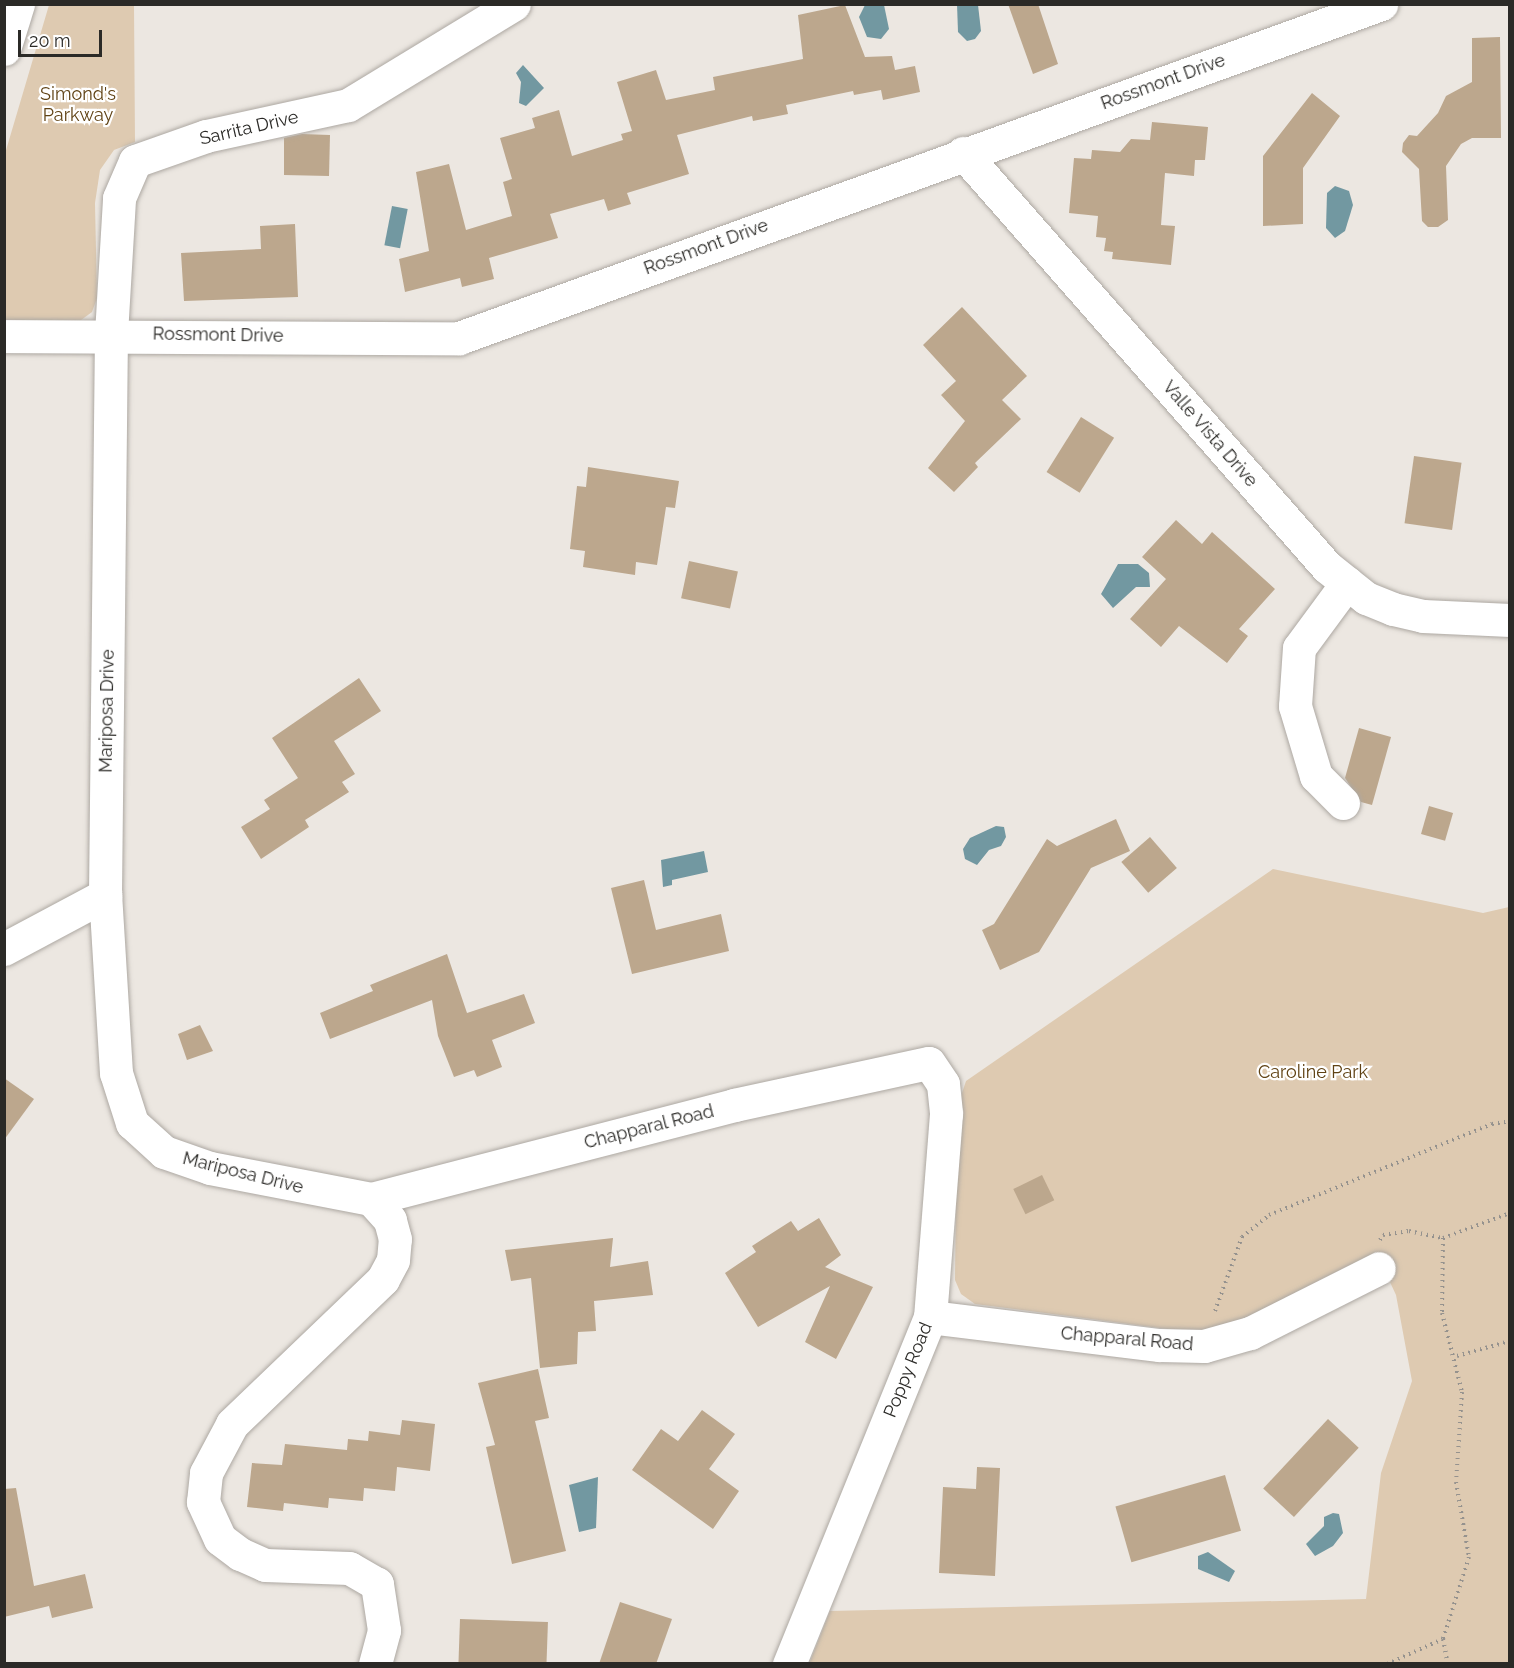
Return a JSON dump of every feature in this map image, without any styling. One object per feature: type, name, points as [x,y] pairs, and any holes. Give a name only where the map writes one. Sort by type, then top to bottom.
[{"type":"street","points":[[4,49],[18,4]]},
{"type":"street","name":"Sarrita Drive","points":[[111,334],[119,198],[135,161],[206,136],[348,105],[514,4]]},
{"type":"street","name":"Rossmont Drive","points":[[4,336],[111,334],[459,338],[963,153],[1381,4]]},
{"type":"street","name":"Valle Vista Drive","points":[[963,153],[1327,567],[1366,598],[1393,609],[1423,616],[1509,620]]},
{"type":"street","name":"Mariposa Drive","points":[[111,334],[105,895],[116,1073],[132,1123],[164,1152],[210,1168],[371,1199]]},
{"type":"street","points":[[1343,803],[1316,776],[1295,706],[1299,648],[1347,583]]},
{"type":"street","points":[[4,950],[105,895]]},
{"type":"street","name":"Chapparal Road","points":[[371,1199],[734,1105],[929,1063]]},
{"type":"street","name":"Poppy Road","points":[[789,1664],[930,1317],[946,1114],[943,1084],[929,1063]]},
{"type":"street","points":[[371,1199],[390,1220],[395,1239],[393,1260],[383,1279],[232,1424],[206,1473],[203,1502],[220,1539],[240,1554],[265,1565],[349,1568],[377,1584],[384,1630],[375,1664]]},
{"type":"street","name":"Chapparal Road","points":[[930,1317],[1159,1345],[1204,1346],[1250,1334],[1379,1268]]},
{"type":"path","points":[[1204,1346],[1242,1237],[1269,1215],[1492,1124],[1509,1121]]},
{"type":"path","points":[[1379,1268],[1373,1252],[1383,1235],[1409,1231],[1443,1238],[1509,1213]]},
{"type":"path","points":[[1443,1238],[1442,1312],[1456,1356],[1462,1392],[1456,1482],[1469,1557],[1443,1639],[1448,1664]]},
{"type":"path","points":[[1456,1356],[1509,1341]]},
{"type":"path","points":[[1388,1664],[1443,1639]]},
{"type":"green space","name":"Simond's Parkway","points":[[49,5],[134,5],[135,142],[114,150],[100,170],[95,203],[97,298],[92,312],[77,323],[5,325],[4,157]]},
{"type":"green space","name":"Caroline Park","points":[[1273,869],[1483,913],[1509,907],[1509,1663],[809,1664],[830,1611],[1366,1599],[1381,1473],[1412,1381],[1396,1295],[1376,1252],[1237,1324],[1191,1332],[975,1304],[961,1294],[955,1280],[957,1108],[966,1081]]},
{"type":"water","points":[[957,4],[978,5],[981,31],[975,39],[967,41],[958,32]]},
{"type":"water","points":[[865,5],[884,5],[889,29],[881,39],[867,37],[859,17]]},
{"type":"water","points":[[523,65],[544,88],[526,106],[519,103],[521,82],[516,73]]},
{"type":"water","points":[[1335,186],[1349,191],[1353,205],[1345,231],[1335,238],[1326,228],[1327,193]]},
{"type":"water","points":[[392,206],[408,209],[400,248],[384,245]]},
{"type":"water","points":[[1118,564],[1138,564],[1149,573],[1150,587],[1136,587],[1113,608],[1101,594]]},
{"type":"water","points":[[996,826],[1004,827],[1006,837],[1001,846],[989,850],[977,865],[965,859],[963,849],[970,838]]},
{"type":"water","points":[[704,851],[708,872],[672,880],[672,885],[663,887],[661,860]]},
{"type":"water","points":[[598,1477],[596,1528],[579,1532],[569,1485]]},
{"type":"water","points":[[1333,1513],[1339,1514],[1343,1533],[1333,1546],[1315,1556],[1306,1544],[1324,1526],[1324,1517]]},
{"type":"water","points":[[1208,1552],[1235,1571],[1229,1582],[1198,1569],[1198,1556]]},
{"type":"building","points":[[1008,4],[1038,4],[1058,64],[1033,74]]},
{"type":"building","points":[[845,5],[865,57],[892,56],[895,70],[915,66],[920,92],[883,100],[881,90],[854,95],[853,91],[786,105],[788,114],[753,121],[752,116],[677,135],[689,174],[627,193],[631,204],[608,211],[604,199],[550,214],[558,238],[489,258],[494,279],[462,287],[460,278],[405,292],[399,259],[429,251],[416,172],[449,164],[466,230],[512,216],[503,182],[512,179],[500,138],[535,128],[532,118],[559,110],[572,156],[623,140],[621,134],[632,131],[617,82],[656,70],[666,100],[715,90],[713,77],[803,59],[798,15]]},
{"type":"building","points":[[1500,37],[1501,138],[1472,138],[1461,144],[1446,166],[1448,220],[1438,227],[1428,227],[1422,221],[1419,169],[1402,152],[1403,143],[1409,135],[1417,136],[1438,113],[1446,96],[1472,82],[1472,38]]},
{"type":"building","points":[[1312,93],[1340,116],[1303,168],[1303,224],[1263,226],[1263,156]]},
{"type":"building","points":[[1152,122],[1208,127],[1205,160],[1195,160],[1194,176],[1165,173],[1161,225],[1175,226],[1171,265],[1112,259],[1113,252],[1104,251],[1106,238],[1096,237],[1098,216],[1069,213],[1074,158],[1091,159],[1092,150],[1120,152],[1131,139],[1150,140]]},
{"type":"building","points":[[302,134],[330,135],[329,176],[284,175],[284,138]]},
{"type":"building","points":[[295,224],[298,297],[184,301],[181,253],[261,249],[260,226]]},
{"type":"building","points":[[962,307],[1027,376],[1002,400],[1021,419],[975,463],[978,467],[954,492],[928,468],[965,421],[941,395],[956,381],[923,345]]},
{"type":"building","points":[[1081,417],[1114,438],[1080,493],[1047,472]]},
{"type":"building","points":[[1414,456],[1462,463],[1452,530],[1405,523]]},
{"type":"building","points":[[588,467],[679,481],[675,508],[666,507],[657,565],[636,562],[635,575],[583,567],[585,551],[570,549],[577,486],[586,487]]},
{"type":"building","points":[[1176,520],[1202,544],[1212,532],[1275,589],[1239,629],[1248,636],[1227,663],[1179,626],[1161,647],[1130,619],[1166,579],[1142,557]]},
{"type":"building","points":[[689,561],[738,571],[730,609],[681,598]]},
{"type":"building","points":[[359,678],[381,711],[334,741],[355,774],[342,782],[349,792],[305,820],[309,827],[261,859],[241,827],[270,809],[264,800],[298,778],[272,738]]},
{"type":"building","points":[[1359,728],[1391,737],[1372,805],[1361,802],[1345,778]]},
{"type":"building","points":[[1429,806],[1453,813],[1445,841],[1421,834]]},
{"type":"building","points":[[1116,819],[1130,851],[1091,868],[1039,952],[1000,970],[982,930],[994,924],[1047,839],[1057,846]]},
{"type":"building","points":[[1150,837],[1177,868],[1148,893],[1121,862]]},
{"type":"building","points":[[644,880],[656,930],[721,914],[729,951],[632,974],[611,888]]},
{"type":"building","points":[[447,954],[467,1013],[524,994],[535,1023],[492,1040],[502,1067],[477,1077],[474,1070],[454,1077],[438,1036],[432,1000],[330,1039],[320,1013],[373,991],[370,985]]},
{"type":"building","points":[[200,1025],[213,1051],[187,1060],[178,1034]]},
{"type":"building","points":[[4,1078],[34,1099],[4,1140]]},
{"type":"building","points":[[1042,1175],[1054,1200],[1026,1214],[1013,1189]]},
{"type":"building","points":[[819,1218],[841,1255],[825,1267],[873,1287],[836,1359],[805,1342],[830,1286],[758,1327],[725,1273],[756,1252],[752,1246],[791,1221],[798,1231]]},
{"type":"building","points":[[613,1238],[610,1267],[648,1261],[653,1295],[594,1301],[596,1331],[578,1332],[577,1364],[540,1368],[531,1278],[511,1281],[505,1250]]},
{"type":"building","points":[[538,1369],[549,1418],[535,1421],[566,1551],[512,1564],[486,1447],[495,1445],[478,1383]]},
{"type":"building","points":[[702,1410],[735,1434],[709,1469],[739,1491],[713,1529],[632,1470],[661,1429],[678,1441]]},
{"type":"building","points":[[1328,1419],[1359,1448],[1294,1517],[1263,1488]]},
{"type":"building","points":[[402,1420],[435,1424],[430,1471],[397,1467],[395,1491],[364,1488],[363,1501],[329,1498],[328,1508],[284,1503],[283,1511],[247,1507],[252,1463],[282,1465],[285,1444],[347,1450],[348,1439],[368,1441],[369,1431],[400,1435]]},
{"type":"building","points":[[977,1467],[1000,1468],[995,1576],[939,1573],[943,1487],[976,1489]]},
{"type":"building","points":[[1225,1475],[1241,1531],[1131,1562],[1115,1506]]},
{"type":"building","points":[[16,1488],[34,1586],[85,1574],[93,1608],[52,1618],[49,1606],[4,1617],[4,1489]]},
{"type":"building","points":[[620,1602],[672,1619],[656,1664],[599,1664]]},
{"type":"building","points":[[460,1619],[548,1622],[546,1664],[458,1664]]}]
